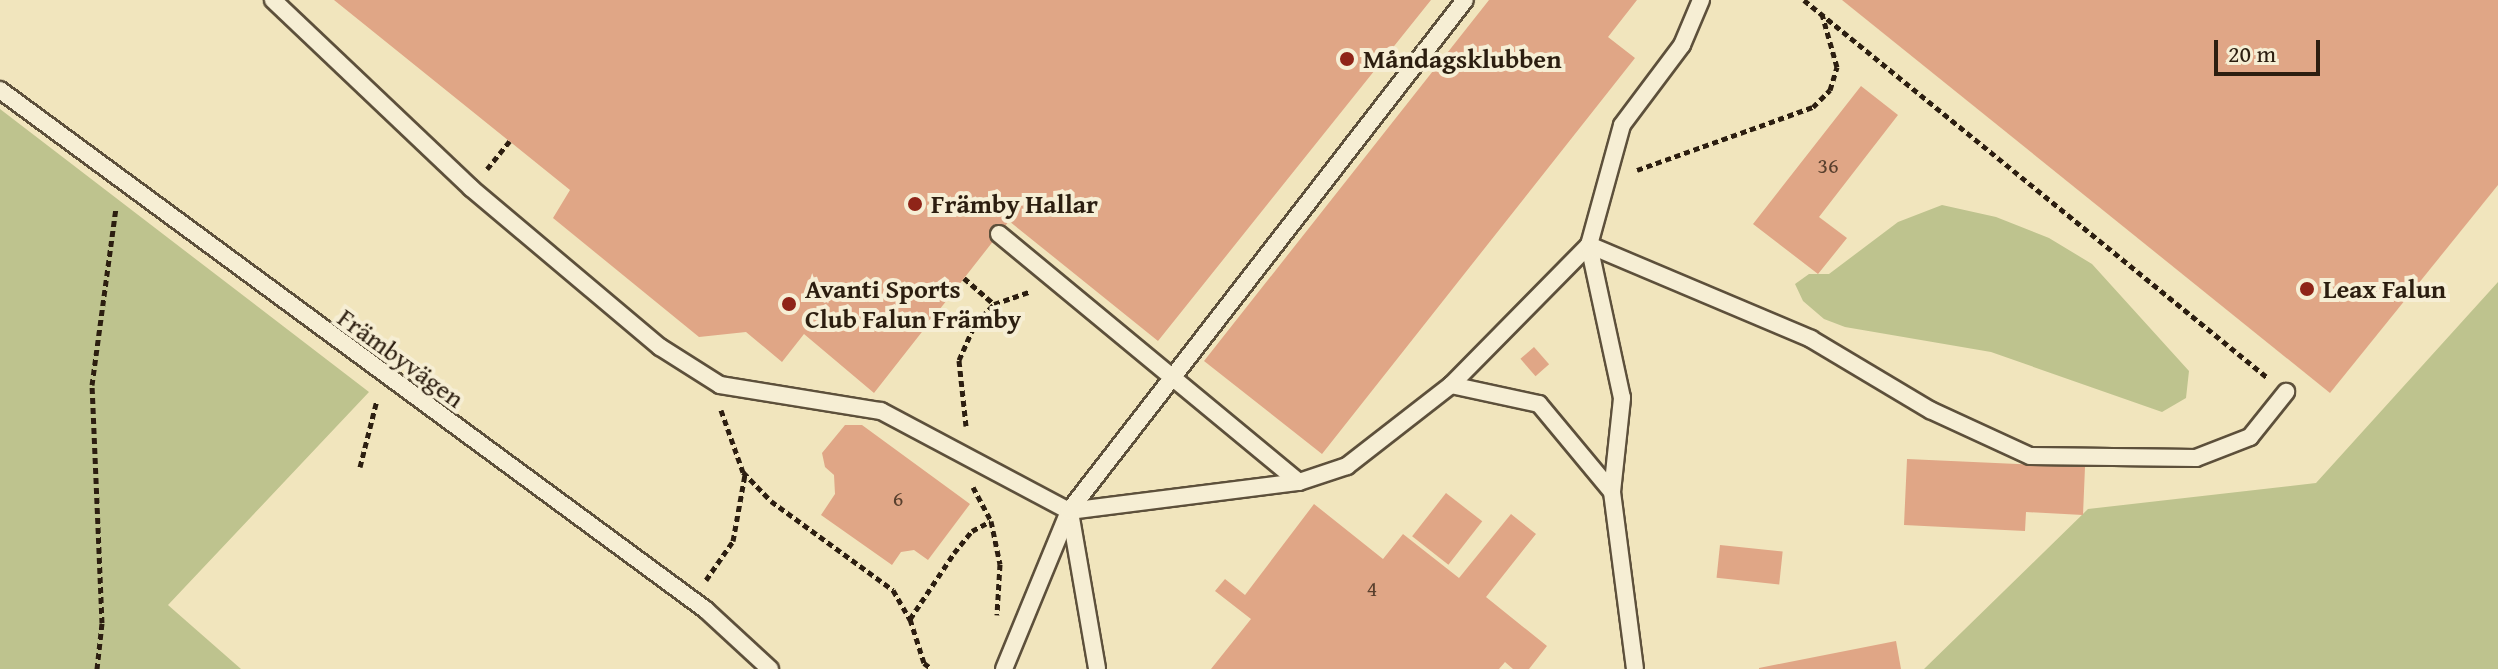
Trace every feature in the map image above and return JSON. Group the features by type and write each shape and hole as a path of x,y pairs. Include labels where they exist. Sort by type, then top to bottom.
{"lane":[{"path":"273,0 471,188 660,347 720,385 881,411 1069,511 1299,482 1347,466 1451,385 1589,245"},
{"path":"1004,669 1069,511 1465,0"},
{"path":"1635,669 1612,492 1622,398 1589,245 1622,125 1682,45 1701,0"},
{"name":"Främbyvägen","path":"0,90 691,600 770,669"},
{"path":"999,234 1299,482"},
{"path":"1589,245 1811,339 1930,410 2030,456 2196,458 2250,437 2286,392"},
{"path":"1451,385 1539,404 1612,492"},
{"path":"1069,511 1097,669"}],"path":[{"path":"1804,0 2286,392"},
{"path":"1603,192 1629,172 1813,107 1830,90 1837,67 1822,13"},
{"path":"471,188 510,141"},
{"path":"97,669 102,623 92,385 120,180"},
{"path":"964,278 994,304"},
{"path":"360,467 384,376"},
{"path":"720,385 719,401 731,449 745,474 771,501 893,590 910,619 924,663 932,669"},
{"path":"691,600 733,541 745,474"},
{"path":"910,619 972,531 991,521"}],"green space":[{"path":"0,109 369,392 168,605 241,669 0,669"},
{"path":"1942,205 1996,217 2049,238 2092,264 2189,371 2186,398 2162,412 1991,352 1845,327 1824,319 1803,301 1795,284 1809,274 1829,274 1898,222"},
{"path":"2498,282 2498,669 1924,669 2088,509 2316,483"}],"building":[{"name":"Främby Hallar","path":"334,0 1431,0 1158,341 1009,221 874,393 804,334 782,362 746,332 699,337 553,218 570,190"},
{"path":"1489,0 1637,0 1608,37 1635,58 1322,454 1204,361"},
{"name":"Leax Falun","path":"1842,0 2498,0 2498,185 2330,393"},
{"path":"1861,86 1898,115 1819,217 1847,238 1818,274 1753,224"},
{"path":"1534,347 1549,364 1536,376 1520,359"},
{"path":"845,425 862,425 970,504 928,560 914,550 901,552 892,565 821,515 835,494 834,475 825,467 822,453"},
{"path":"1907,459 2085,467 2083,515 2026,512 2025,531 1904,525"},
{"path":"1446,493 1482,521 1448,565 1412,536"},
{"path":"1314,504 1383,559 1403,534 1459,578 1511,514 1536,534 1486,597 1547,646 1529,669 1513,669 1505,662 1499,669 1211,669 1251,619 1215,591 1225,579 1245,595"},
{"path":"1720,545 1783,552 1779,584 1717,578"},
{"path":"1896,641 1901,669 1759,669 1759,668"}],"place":[{"name":"Måndagsklubben","path":"1347,59"},
{"name":"Främby Hallar","path":"915,204"},
{"name":"Leax Falun","path":"2307,289"},
{"name":"Avanti Sports Club Falun Främby","path":"789,304"}]}
